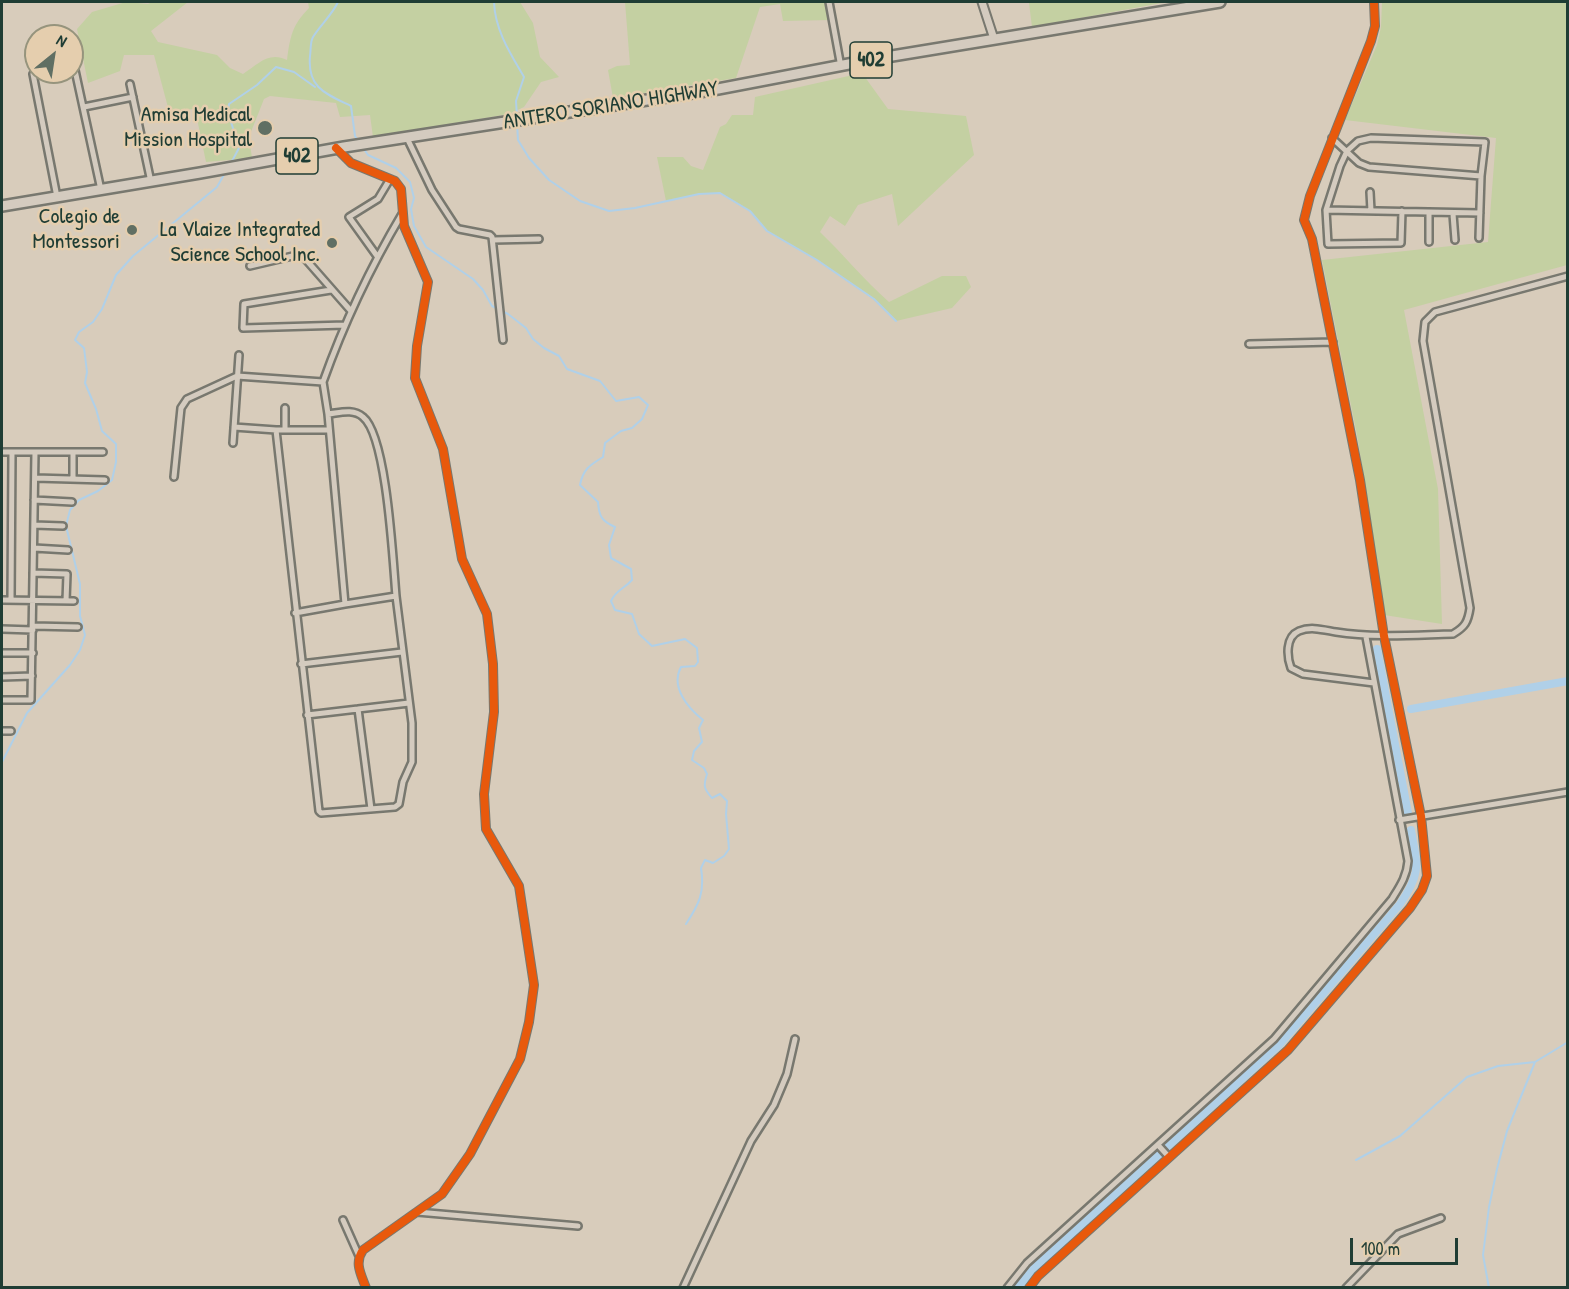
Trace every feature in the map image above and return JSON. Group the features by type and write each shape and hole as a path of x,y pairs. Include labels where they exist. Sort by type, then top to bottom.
{"main road":[{"name":"ANTERO SORIANO HIGHWAY","path":"2,206 151,182 336,148 718,90 994,39 1220,2"}],"street":[{"path":"829,2 840,67"},
{"path":"982,2 994,39"},
{"path":"1029,1287 1038,1276 1288,1050 1410,908 1422,890 1427,876 1421,816 1384,636 1360,480 1312,239 1304,220 1310,196 1371,41 1375,26 1374,2"},
{"path":"35,84 57,197"},
{"path":"79,84 101,190"},
{"path":"130,84 151,182"},
{"path":"84,106 133,97"},
{"path":"407,138 432,190 456,227 490,235 493,240 503,340"},
{"path":"1332,138 1359,163 1369,167 1481,176"},
{"path":"1402,211 1401,243 1328,244 1326,210 1340,166 1347,151 1358,141 1371,138 1485,142 1481,176 1479,238"},
{"path":"336,148 351,163 390,178 401,189 404,226 428,282 417,346 415,378 443,449 462,559 487,614 493,664 494,712 484,794 486,829 519,886 534,985 529,1022 520,1059 470,1154 442,1194 363,1250 359,1256 358,1265 366,1287"},
{"path":"377,256 349,217 378,199 390,178"},
{"path":"1370,192 1371,211"},
{"path":"1326,210 1480,213"},
{"path":"345,604 328,414 323,382 345,324 377,256 403,213"},
{"path":"1429,213 1429,242"},
{"path":"1453,214 1455,240"},
{"path":"493,240 539,239"},
{"path":"250,266 301,254 351,311"},
{"path":"1374,683 1303,674 1291,668 1287,656 1291,640 1297,632 1309,629 1366,637 1453,633 1461,629 1468,621 1470,608 1423,340 1425,322 1436,312 1568,276"},
{"path":"331,290 244,303 243,328 345,324"},
{"path":"1249,344 1333,342"},
{"path":"233,443 239,355"},
{"path":"174,477 183,402 237,376 323,382"},
{"path":"285,408 285,430"},
{"path":"276,430 319,810 321,813 395,807 399,804 403,782 412,762 412,723 402,652 385,480 372,428 365,418 351,411 328,414"},
{"path":"234,427 328,430"},
{"path":"2,452 103,452"},
{"path":"11,600 12,452"},
{"path":"2,700 32,700 35,452"},
{"path":"73,452 73,478"},
{"path":"35,478 105,480"},
{"path":"34,500 72,502"},
{"path":"34,525 63,526"},
{"path":"34,548 68,550"},
{"path":"33,573 67,574 66,601"},
{"path":"295,613 396,597"},
{"path":"2,600 74,601"},
{"path":"2,630 78,627"},
{"path":"1007,1287 1027,1263 1274,1039 1392,899 1407,873 1407,861 1366,637"},
{"path":"2,653 33,652"},
{"path":"301,664 402,652"},
{"path":"2,676 32,676"},
{"path":"307,715 410,703"},
{"path":"358,709 371,809"},
{"path":"2,731 11,731"},
{"path":"1399,820 1568,792"},
{"path":"683,1287 750,1141 774,1105 788,1074 795,1039"},
{"path":"1158,1145 1169,1157"},
{"path":"417,1212 578,1226"},
{"path":"1346,1287 1398,1234 1441,1218"},
{"path":"344,1220 359,1256"}],"green space":[{"path":"126,2 148,4 188,2 151,31 158,42 217,55 230,68 243,74 269,58 287,60 293,32 309,8 308,2 520,2 533,23 540,57 559,77 541,82 524,107 509,114 373,137 370,115 340,117 336,103 270,96 264,99 249,137 252,158 206,162 195,109 169,111 154,55 124,55 120,71 88,83 84,63 84,24 81,24 92,12"},
{"path":"625,2 829,2 832,20 783,21 780,4 760,7 736,78 613,98 608,70 617,66 630,65"},
{"path":"1030,2 1167,2 1032,27"},
{"path":"1382,2 1567,2 1567,265 1404,310 1438,489 1442,624 1384,615 1358,440 1322,260 1488,242 1496,138 1345,120 1377,45 1381,27"},
{"path":"862,73 888,109 966,116 974,155 898,226 892,194 858,205 845,226 830,216 820,232 889,302 942,276 966,276 971,287 952,308 896,321 873,299 817,260 767,231 750,211 720,193 699,194 666,201 657,157 683,157 691,166 703,170 720,127 726,124 732,115 753,115 755,97"}],"waterway":[{"path":"338,2 312,39 310,67 315,83 320,89 351,106 355,136 359,142"},
{"path":"494,2 500,32 524,77 516,101 517,117"},
{"path":"231,163 239,148 228,112 229,104 257,85 276,67 294,72 315,87"},
{"path":"517,123 518,140 529,158 549,180 580,201 609,211 635,208 699,194 720,193 750,211 767,231 817,260 874,299 896,321"},
{"path":"362,146 368,155 396,168 410,182 414,198 411,209 414,226 426,247 473,279 483,290 492,306 508,314 526,328 533,339 559,356 567,369 600,381 616,401 639,397 648,405 642,419 632,428 621,431 605,443 603,457 588,468 580,485 598,502 602,518 615,527 609,545 611,558 631,569 632,580 615,594 611,601 615,610 632,614 639,634 652,646 685,639 697,648 698,662 695,666 681,667 678,675 679,689 687,703 703,720 699,728 702,742 694,751 692,760 704,768 707,774 705,787 709,795 712,798 720,794 727,801 729,849 724,856 713,863 705,860 701,868 700,898 686,924"},
{"path":"2,762 27,713 70,665 80,650 85,635 80,616 80,584 66,526 70,510 79,500 98,491 112,480 116,462 116,444 102,431 85,383 87,372 84,348 75,340 79,332 93,322 102,309 116,275 133,256 217,187 226,171"},
{"path":"1377,649 1408,813"},
{"path":"1411,709 1568,681"},
{"path":"1017,1288 1033,1269 1280,1044 1407,893 1416,868 1411,830"},
{"path":"1356,1160 1400,1136 1467,1077 1498,1066 1535,1062 1568,1042"},
{"path":"1489,1288 1483,1255 1489,1207 1507,1131 1535,1062"}],"cycle path":[{"path":"1029,1288 1038,1276 1288,1050 1410,908 1422,890 1427,876 1421,816 1384,636 1360,480 1312,239 1304,220 1310,196 1371,41 1375,26 1374,2"},
{"path":"336,148 351,163 395,181 401,189 404,226 428,282 417,346 415,378 443,449 462,559 487,614 493,664 494,712 484,794 486,829 519,886 534,985 529,1022 520,1059 470,1154 442,1194 363,1250 359,1264 366,1288"}],"place":[{"name":"Amisa Medical Mission Hospital","path":"265,128"},
{"name":"Colegio de Montessori","path":"132,230"},
{"name":"La Vlaize Integrated Science School Inc.","path":"332,243"}]}
